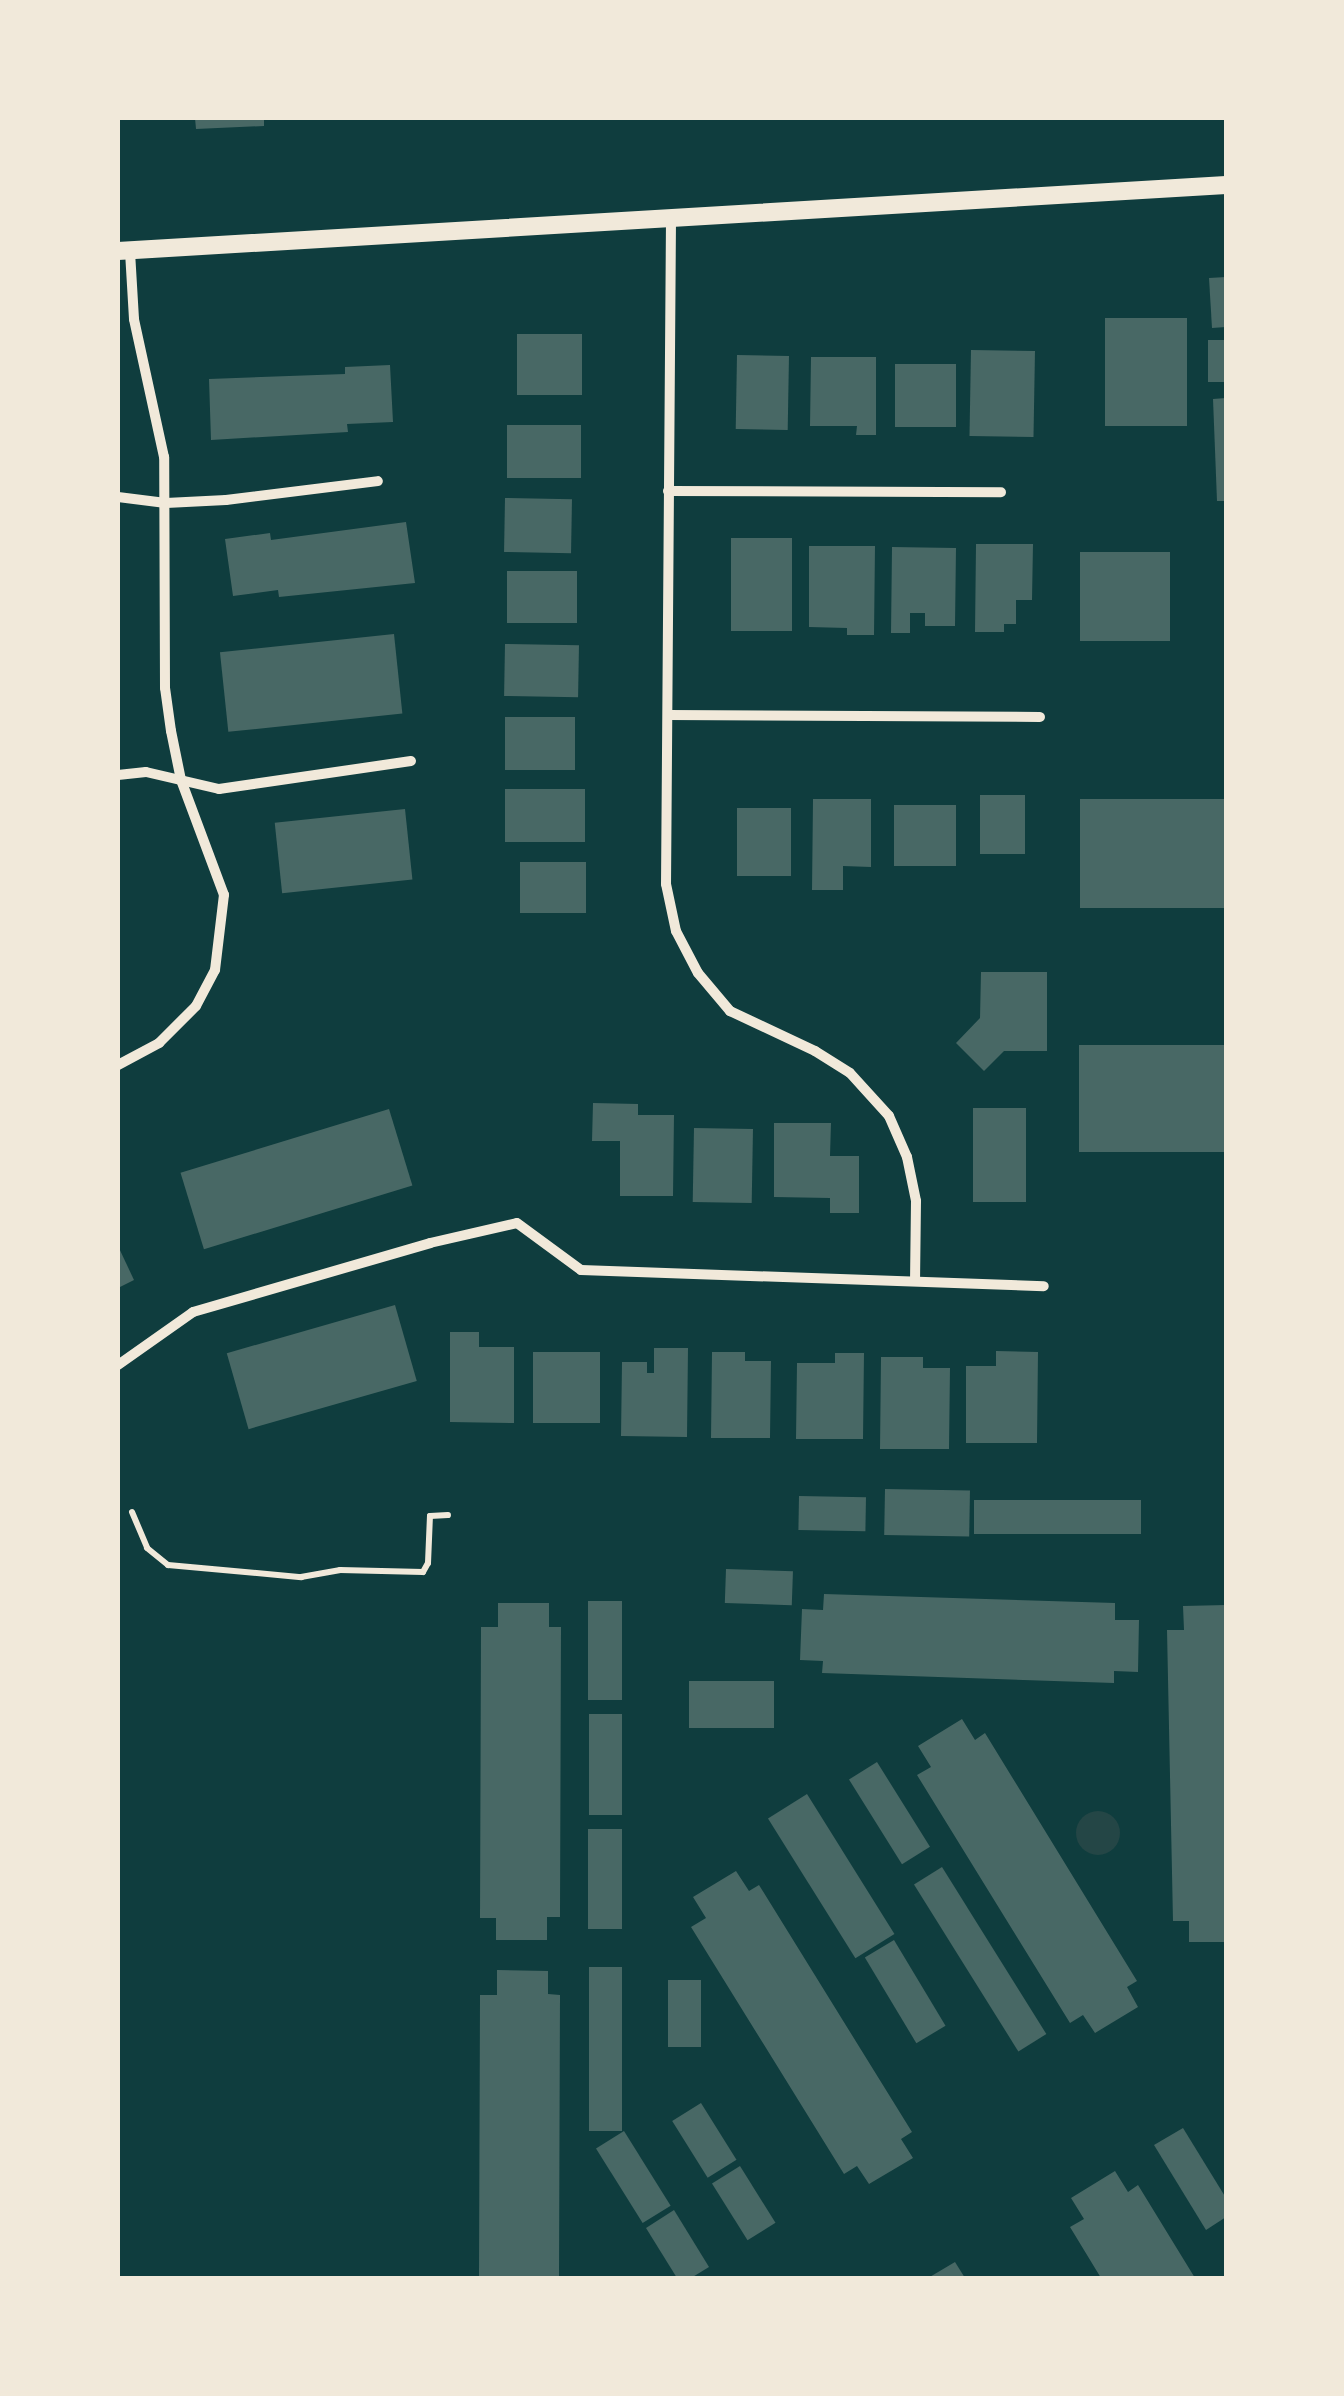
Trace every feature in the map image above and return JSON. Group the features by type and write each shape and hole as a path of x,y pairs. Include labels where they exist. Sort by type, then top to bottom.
{"street":[{"path":"118,1065 160,1042 196,1006 215,970 224,895 181,780 165,688 164,457 134,319 124,251 1226,185"},
{"path":"671,220 666,884 676,931 698,973 730,1011 815,1050 850,1073 889,1116 907,1157 916,1201 915,1281"},
{"path":"118,497 166,502 226,500 378,481"},
{"path":"668,490 1001,492"},
{"path":"668,714 1040,717"},
{"path":"118,774 146,772 219,789 411,761"},
{"path":"118,1365 194,1312 430,1243 517,1223 581,1270 1044,1286"}],"path":[{"path":"132,1512 147,1548 168,1566 301,1577 340,1570 423,1572 428,1564 430,1516 448,1515"}],"shaded area":[{"path":"1098,1811 1114,1817 1120,1833 1114,1849 1098,1855 1082,1849 1076,1833 1082,1817"}],"building":[{"path":"195,118 264,118 264,126 196,129"},
{"path":"1226,277 1226,327 1212,328 1209,278"},
{"path":"1105,318 1187,318 1187,426 1105,426"},
{"path":"517,334 582,334 582,395 517,395"},
{"path":"1208,340 1226,340 1226,382 1208,382"},
{"path":"971,350 1035,351 1033,437 969,436"},
{"path":"737,355 789,356 788,430 736,429"},
{"path":"811,357 876,357 876,435 856,435 857,426 810,426"},
{"path":"895,364 956,364 956,427 895,427"},
{"path":"390,365 393,422 347,424 348,432 211,440 209,379 345,374 345,367"},
{"path":"1226,398 1226,501 1217,501 1213,399"},
{"path":"507,425 581,425 581,478 507,478"},
{"path":"505,498 572,499 571,553 504,552"},
{"path":"406,522 415,583 279,597 278,590 233,596 225,539 270,533 271,540"},
{"path":"731,538 792,538 792,631 731,631"},
{"path":"976,544 1033,544 1032,600 1016,600 1016,624 1004,624 1004,632 975,632"},
{"path":"809,546 875,546 874,635 847,635 847,628 809,627"},
{"path":"892,547 956,548 955,626 925,626 925,613 910,613 910,633 891,633"},
{"path":"1080,552 1170,552 1170,641 1080,641"},
{"path":"507,571 577,571 577,623 507,623"},
{"path":"394,634 402,714 228,732 220,652"},
{"path":"505,644 579,645 578,697 504,696"},
{"path":"505,717 575,717 575,770 505,770"},
{"path":"505,789 585,789 585,842 505,842"},
{"path":"980,795 1025,795 1025,854 980,854"},
{"path":"813,799 871,799 871,867 843,866 843,890 812,890"},
{"path":"1080,799 1226,799 1226,908 1080,908"},
{"path":"894,805 956,805 956,866 894,866"},
{"path":"737,808 791,808 791,876 737,876"},
{"path":"405,809 412,880 282,893 275,823"},
{"path":"520,862 586,862 586,913 520,913"},
{"path":"981,972 1047,972 1047,1051 1004,1051 984,1071 956,1043 980,1018"},
{"path":"1079,1045 1226,1045 1226,1152 1079,1152"},
{"path":"593,1103 638,1104 638,1115 674,1115 673,1196 620,1196 620,1141 592,1141"},
{"path":"973,1108 1026,1108 1026,1202 973,1202"},
{"path":"389,1109 412,1186 204,1249 181,1173"},
{"path":"774,1123 831,1123 830,1156 859,1156 859,1213 830,1213 830,1198 774,1197"},
{"path":"694,1128 753,1129 752,1203 693,1202"},
{"path":"118,1246 134,1280 118,1288"},
{"path":"395,1305 417,1381 249,1429 227,1353"},
{"path":"450,1332 479,1332 479,1347 514,1347 514,1423 450,1422"},
{"path":"654,1348 688,1348 687,1437 621,1436 622,1362 647,1362 647,1373 654,1373"},
{"path":"996,1351 1038,1352 1037,1443 966,1443 966,1366 996,1366"},
{"path":"533,1352 600,1352 600,1423 533,1423"},
{"path":"712,1352 745,1352 745,1361 771,1361 770,1438 711,1438"},
{"path":"835,1353 864,1353 863,1439 796,1439 797,1363 835,1363"},
{"path":"881,1357 923,1357 923,1368 950,1368 949,1449 880,1449"},
{"path":"885,1489 970,1490 969,1536 884,1535"},
{"path":"799,1496 866,1497 865,1531 798,1530"},
{"path":"974,1500 1141,1500 1141,1534 974,1534"},
{"path":"726,1569 793,1571 792,1605 725,1603"},
{"path":"824,1594 1115,1603 1115,1620 1139,1620 1138,1672 1114,1671 1114,1683 822,1673 823,1661 800,1660 802,1609 823,1610"},
{"path":"588,1601 622,1601 622,1700 588,1700"},
{"path":"498,1603 549,1603 549,1627 561,1627 560,1917 547,1917 547,1940 496,1940 496,1918 480,1918 481,1627 498,1627"},
{"path":"1226,1605 1226,1942 1189,1942 1189,1921 1173,1921 1167,1630 1184,1630 1183,1606"},
{"path":"689,1681 774,1681 774,1728 689,1728"},
{"path":"589,1714 622,1714 622,1815 589,1815"},
{"path":"962,1719 975,1740 985,1733 1137,1981 1127,1987 1138,2007 1095,2033 1083,2015 1070,2023 917,1775 931,1767 918,1746"},
{"path":"877,1762 930,1847 902,1864 849,1779"},
{"path":"807,1794 894,1934 855,1958 768,1818"},
{"path":"588,1829 622,1829 622,1929 588,1929"},
{"path":"942,1867 1046,2034 1018,2052 914,1884"},
{"path":"736,1871 749,1891 759,1885 912,2132 901,2139 913,2158 869,2184 857,2166 844,2174 691,1927 706,1918 693,1897"},
{"path":"894,1940 946,2026 916,2043 865,1958"},
{"path":"589,1967 622,1967 622,2131 589,2131"},
{"path":"497,1970 548,1971 548,1994 560,1995 559,2278 479,2278 480,1995 497,1995"},
{"path":"668,1980 701,1980 701,2047 668,2047"},
{"path":"701,2103 737,2160 708,2178 672,2121"},
{"path":"1183,2128 1226,2198 1226,2217 1206,2230 1154,2145"},
{"path":"624,2131 671,2206 643,2223 596,2148"},
{"path":"740,2166 776,2223 748,2240 712,2183"},
{"path":"1115,2171 1128,2192 1138,2185 1195,2278 1101,2278 1070,2227 1084,2219 1071,2198"},
{"path":"674,2210 709,2267 691,2278 677,2278 646,2228"},
{"path":"955,2262 965,2278 928,2278"}]}
